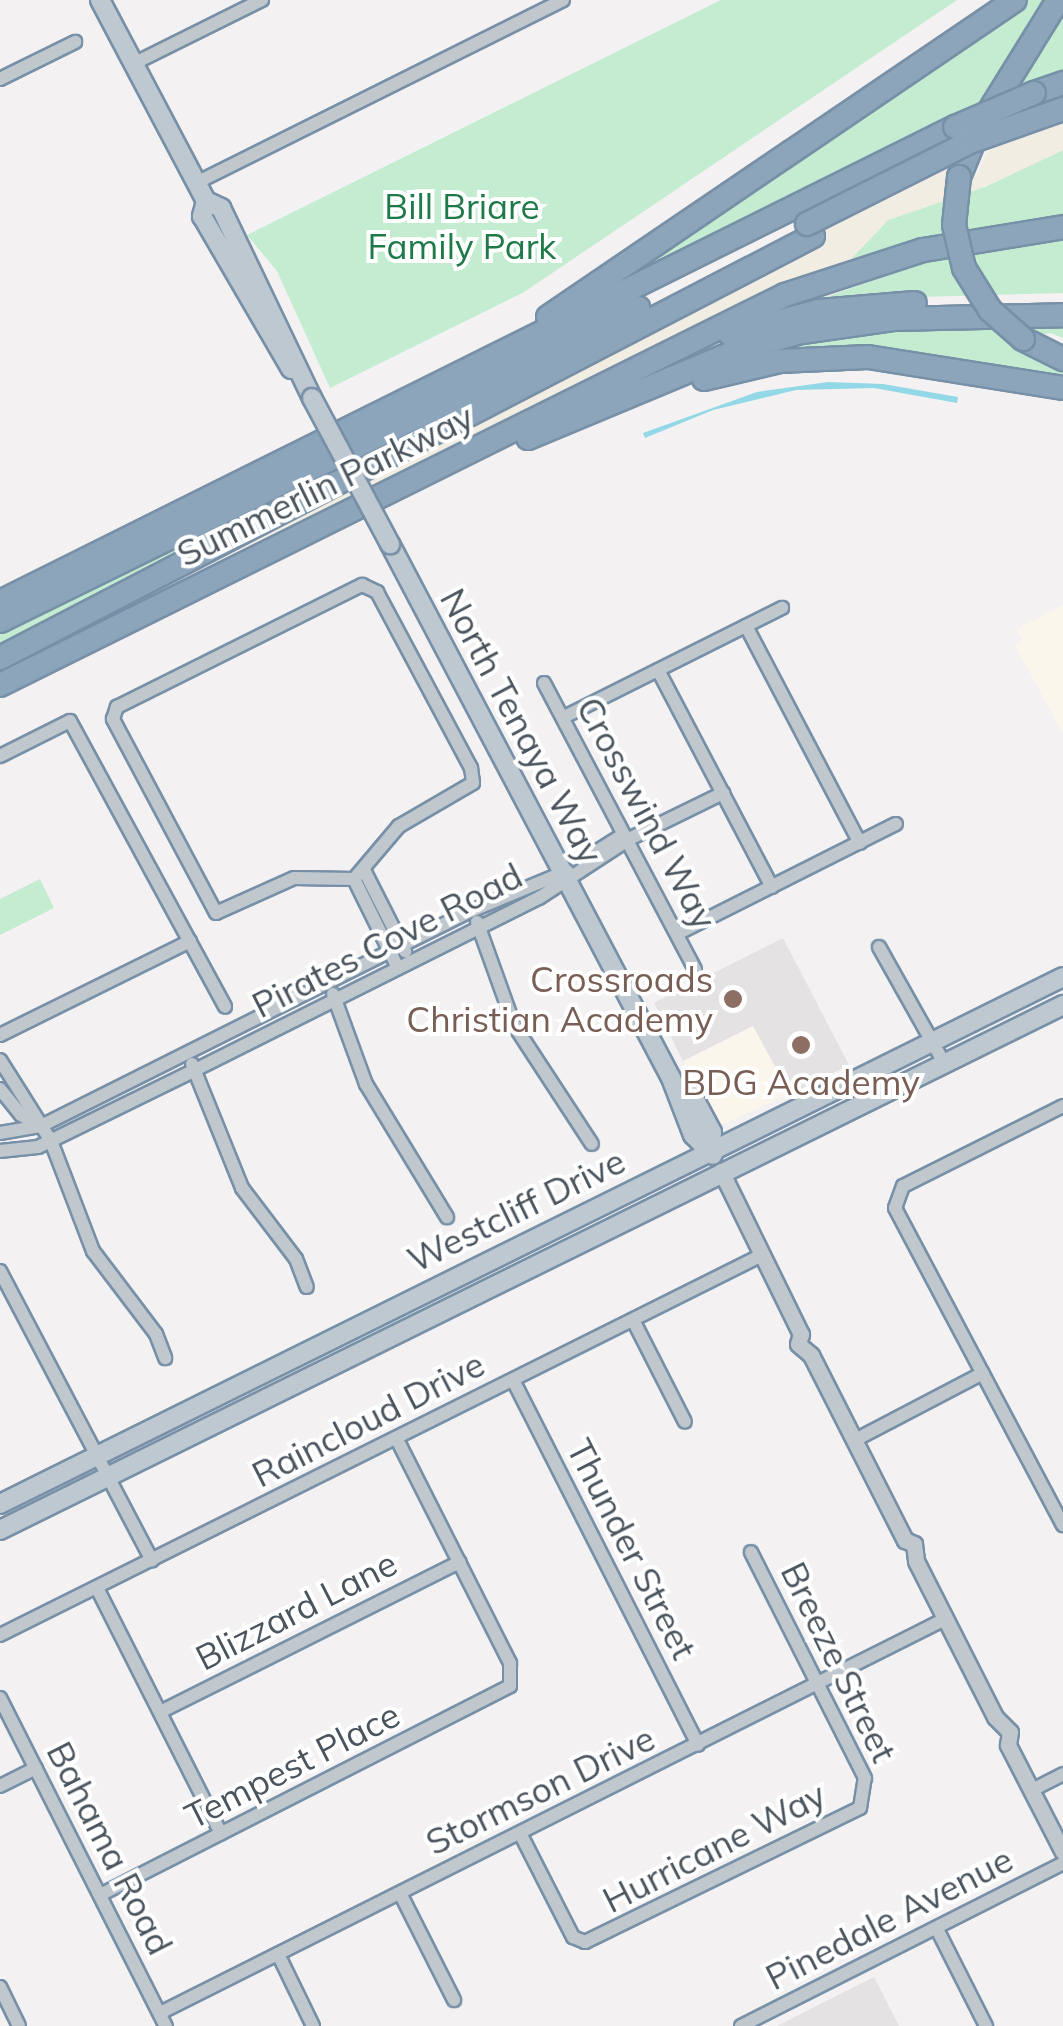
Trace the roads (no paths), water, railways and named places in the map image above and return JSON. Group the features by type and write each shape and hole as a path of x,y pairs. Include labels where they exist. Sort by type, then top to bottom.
{"highway":[{"path":"493,357 1015,0"},
{"path":"1058,0 980,126 959,176 954,225 964,268 990,310 1023,339 1063,359"},
{"path":"493,357 954,127 1063,82"},
{"path":"0,658 970,142 1063,109"},
{"path":"0,621 810,230 984,152 1063,125"},
{"path":"682,347 785,295 864,267 964,241 1063,227"},
{"path":"682,347 850,307 1063,300"},
{"path":"401,486 638,396 748,347 824,328 1063,315"},
{"path":"1023,339 1063,346"},
{"name":"Summerlin Parkway","path":"0,686 682,347"},
{"name":"Summerlin Parkway","path":"0,602 493,357"},
{"path":"638,396 753,366 844,357 930,362 1063,388"}],"main road":[{"name":"North Tenaya Way","path":"100,0 196,183 232,272 312,398 674,1086 673,1096 696,1141 715,1160"},
{"name":"North Tenaya Way","path":"204,208 240,260 250,261 285,335 291,360"},
{"path":"232,272 245,275 285,335"},
{"name":"Westcliff Drive","path":"0,1504 105,1464 715,1160 931,1039 1063,977"},
{"name":"Westcliff Drive","path":"715,1160 1063,1005"},
{"name":"Westcliff Drive","path":"0,1530 105,1464"}],"street":[{"path":"134,64 262,0"},
{"path":"196,183 564,0"},
{"path":"0,78 75,42"},
{"path":"370,586 471,768 473,783 399,826 360,876 294,878 216,913 113,720 116,708 370,586"},
{"path":"564,717 782,608"},
{"path":"746,626 860,843"},
{"path":"658,670 772,887"},
{"name":"Crosswind Way","path":"544,683 696,970"},
{"path":"0,756 70,722 226,1007"},
{"name":"Pirates Cove Road","path":"0,1151 51,1141 480,928 629,839 723,793"},
{"path":"677,934 896,824"},
{"path":"360,876 404,965"},
{"name":"Pirates Cove Road","path":"0,1134 40,1126 471,911 564,877"},
{"path":"471,911 514,1024 592,1144"},
{"path":"0,1035 190,941"},
{"path":"879,947 943,1061"},
{"path":"328,983 366,1084 447,1217"},
{"path":"188,1052 242,1188 296,1259 307,1286"},
{"path":"0,1060 51,1141 93,1251 156,1334 165,1358"},
{"path":"0,1088 21,1115 40,1126"},
{"path":"1063,1106 896,1194 896,1208 1063,1525"},
{"path":"715,1160 800,1334 798,1344 811,1354 905,1540 902,1550 916,1561 995,1717 992,1728 1008,1744 1063,1852"},
{"name":"Raincloud Drive","path":"0,1635 762,1255"},
{"path":"0,1271 105,1464 152,1560"},
{"path":"632,1320 685,1422"},
{"path":"854,1440 983,1373"},
{"name":"Thunder Street","path":"514,1380 698,1745"},
{"path":"397,1439 459,1562"},
{"name":"Breeze Street","path":"751,1552 865,1778 866,1799"},
{"name":"Tempest Place","path":"100,1894 510,1686 510,1663 459,1562"},
{"name":"Blizzard Lane","path":"160,1712 459,1562"},
{"path":"98,1588 221,1834"},
{"name":"Stormson Drive","path":"163,2020 278,1954 945,1619"},
{"name":"Bahama Road","path":"0,1698 163,2020"},
{"path":"0,1786 36,1768"},
{"path":"1032,1790 1063,1774"},
{"name":"Hurricane Way","path":"520,1833 573,1937 585,1942 860,1808 866,1799"},
{"name":"Pinedale Avenue","path":"742,2026 1063,1864"},
{"path":"400,1893 454,2000"},
{"path":"937,1929 986,2026"},
{"path":"278,1954 313,2026"},
{"path":"0,1987 19,2026"}],"water":[{"path":"828,382 883,384 958,397 957,403 874,388 796,390 713,410 645,438 643,433 757,392"}],"place":[{"name":"Crossroads Christian Academy","path":"733,999"},
{"name":"BDG Academy","path":"801,1045"}],"park label":[{"name":"Bill Briare Family Park","path":"462,226"}]}
